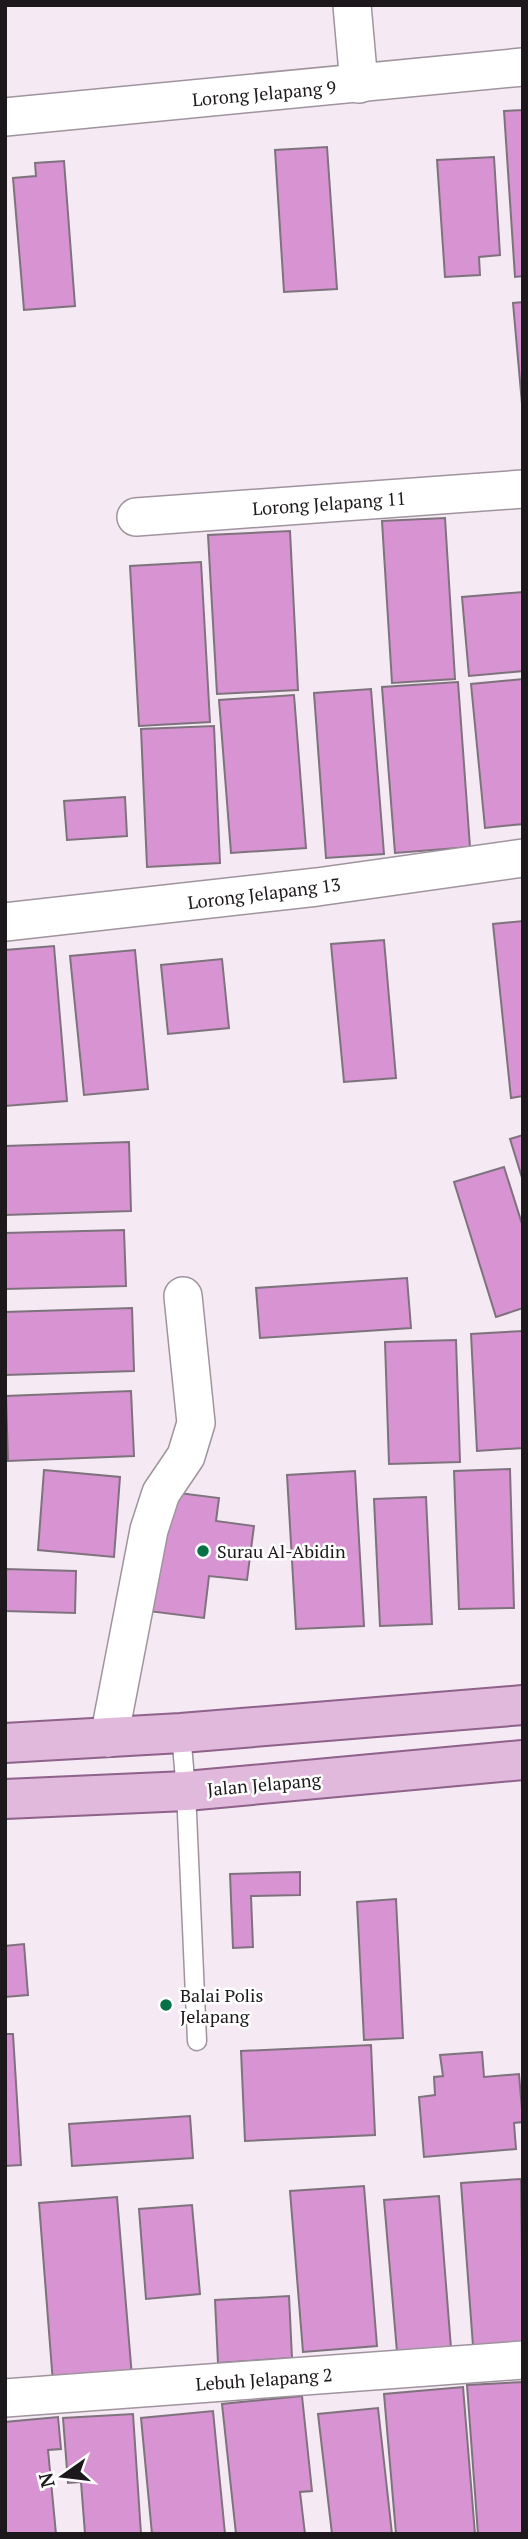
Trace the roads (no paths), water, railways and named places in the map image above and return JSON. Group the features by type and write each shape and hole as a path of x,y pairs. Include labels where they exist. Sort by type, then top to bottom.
{"main road":[{"path":"5,1743 181,1734 523,1705"},
{"name":"Jalan Jelapang","path":"5,1799 186,1791 523,1760"}],"street":[{"path":"352,5 359,84"},
{"name":"Lorong Jelapang 9","path":"5,117 523,67"},
{"name":"Lorong Jelapang 11","path":"136,517 523,489"},
{"name":"Lorong Jelapang 13","path":"5,922 317,887 523,858"},
{"path":"109,1738 149,1530 161,1493 186,1456 196,1423 183,1296"},
{"name":"Lebuh Jelapang 2","path":"5,2399 523,2360"}],"lane":[{"path":"181,1734 197,2041"}],"place":[{"name":"Surau Al-Abidin","path":"203,1551"},
{"name":"Balai Polis Jelapang","path":"166,2005"}]}
